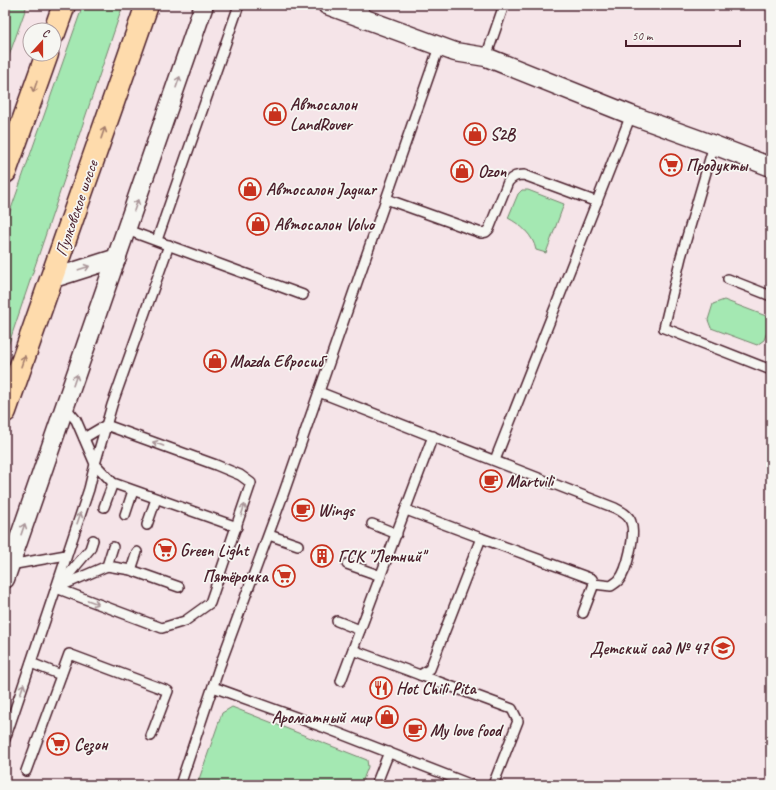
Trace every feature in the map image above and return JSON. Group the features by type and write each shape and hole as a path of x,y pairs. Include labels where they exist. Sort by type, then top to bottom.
{"main road":[{"path":"58,22 64,5"},
{"name":"Пулковское шоссе","path":"5,411 147,5"},
{"path":"5,172 43,62"}],"street":[{"path":"8,572 204,5"},
{"path":"327,5 362,11 439,47 455,52 486,56 631,115 714,144 771,167"},
{"path":"51,279 117,258"}],"lane":[{"path":"157,240 239,5"},
{"path":"486,56 504,5"},
{"path":"180,785 214,687 219,668 269,534 439,47"},
{"path":"495,460 631,115"},
{"path":"714,144 681,257 664,328 771,370"},
{"path":"386,199 481,233 486,232 489,229 508,182 512,177 517,175 524,175 597,202"},
{"path":"127,230 303,295"},
{"path":"5,740 89,489 106,425 169,245"},
{"path":"728,279 771,296"},
{"path":"319,392 495,460 623,512 631,522 632,537 628,560 619,580 611,586 594,584"},
{"path":"65,407 76,420 95,464 113,483 237,527"},
{"path":"84,438 106,425"},
{"path":"56,588 162,628 185,621 210,603 251,483 240,474 106,425"},
{"path":"341,681 433,436"},
{"path":"104,507 113,483"},
{"path":"124,515 133,491"},
{"path":"147,525 156,499"},
{"path":"406,510 592,579 594,584 583,613"},
{"path":"372,524 396,534"},
{"path":"269,534 298,545"},
{"path":"420,675 430,669 482,538"},
{"path":"56,588 90,549 93,540"},
{"path":"107,566 113,547"},
{"path":"131,570 137,552"},
{"path":"8,572 66,555"},
{"path":"347,564 381,576"},
{"path":"56,588 107,566 131,570 179,587"},
{"path":"337,621 360,630"},
{"path":"353,650 512,709 518,721 493,785"},
{"path":"26,771 69,654 168,691 152,736"},
{"path":"30,663 61,675"},
{"path":"214,687 389,752 472,785"},
{"path":"376,785 389,752"}],"green space":[{"path":"5,5 27,5 5,67"},
{"path":"83,5 123,5 5,355 5,226"},
{"path":"522,190 528,190 564,204 546,253 536,250 526,231 508,218 518,194"},
{"path":"724,300 766,316 770,324 764,340 757,345 711,328 708,320 713,304"},
{"path":"232,707 367,760 368,767 361,785 197,785 222,713"}],"place":[{"name":"Автосалон LandRover","path":"275,114"},
{"name":"S2B","path":"475,134"},
{"name":"Продукты","path":"671,165"},
{"name":"Ozon","path":"462,171"},
{"name":"Автосалон Jaguar","path":"250,189"},
{"name":"Автосалон Volvo","path":"258,224"},
{"name":"Mazda Евросиб","path":"215,361"},
{"name":"Martvili","path":"491,481"},
{"name":"Wings","path":"303,510"},
{"name":"Green Light","path":"165,550"},
{"name":"ГСК \"Летний\"","path":"322,556"},
{"name":"Пятёрочка","path":"284,576"},
{"name":"Детский сад № 47","path":"723,648"},
{"name":"Hot Chili Pita","path":"381,688"},
{"name":"Ароматный мир","path":"387,717"},
{"name":"My love food","path":"415,730"},
{"name":"Сезон","path":"58,744"}]}
